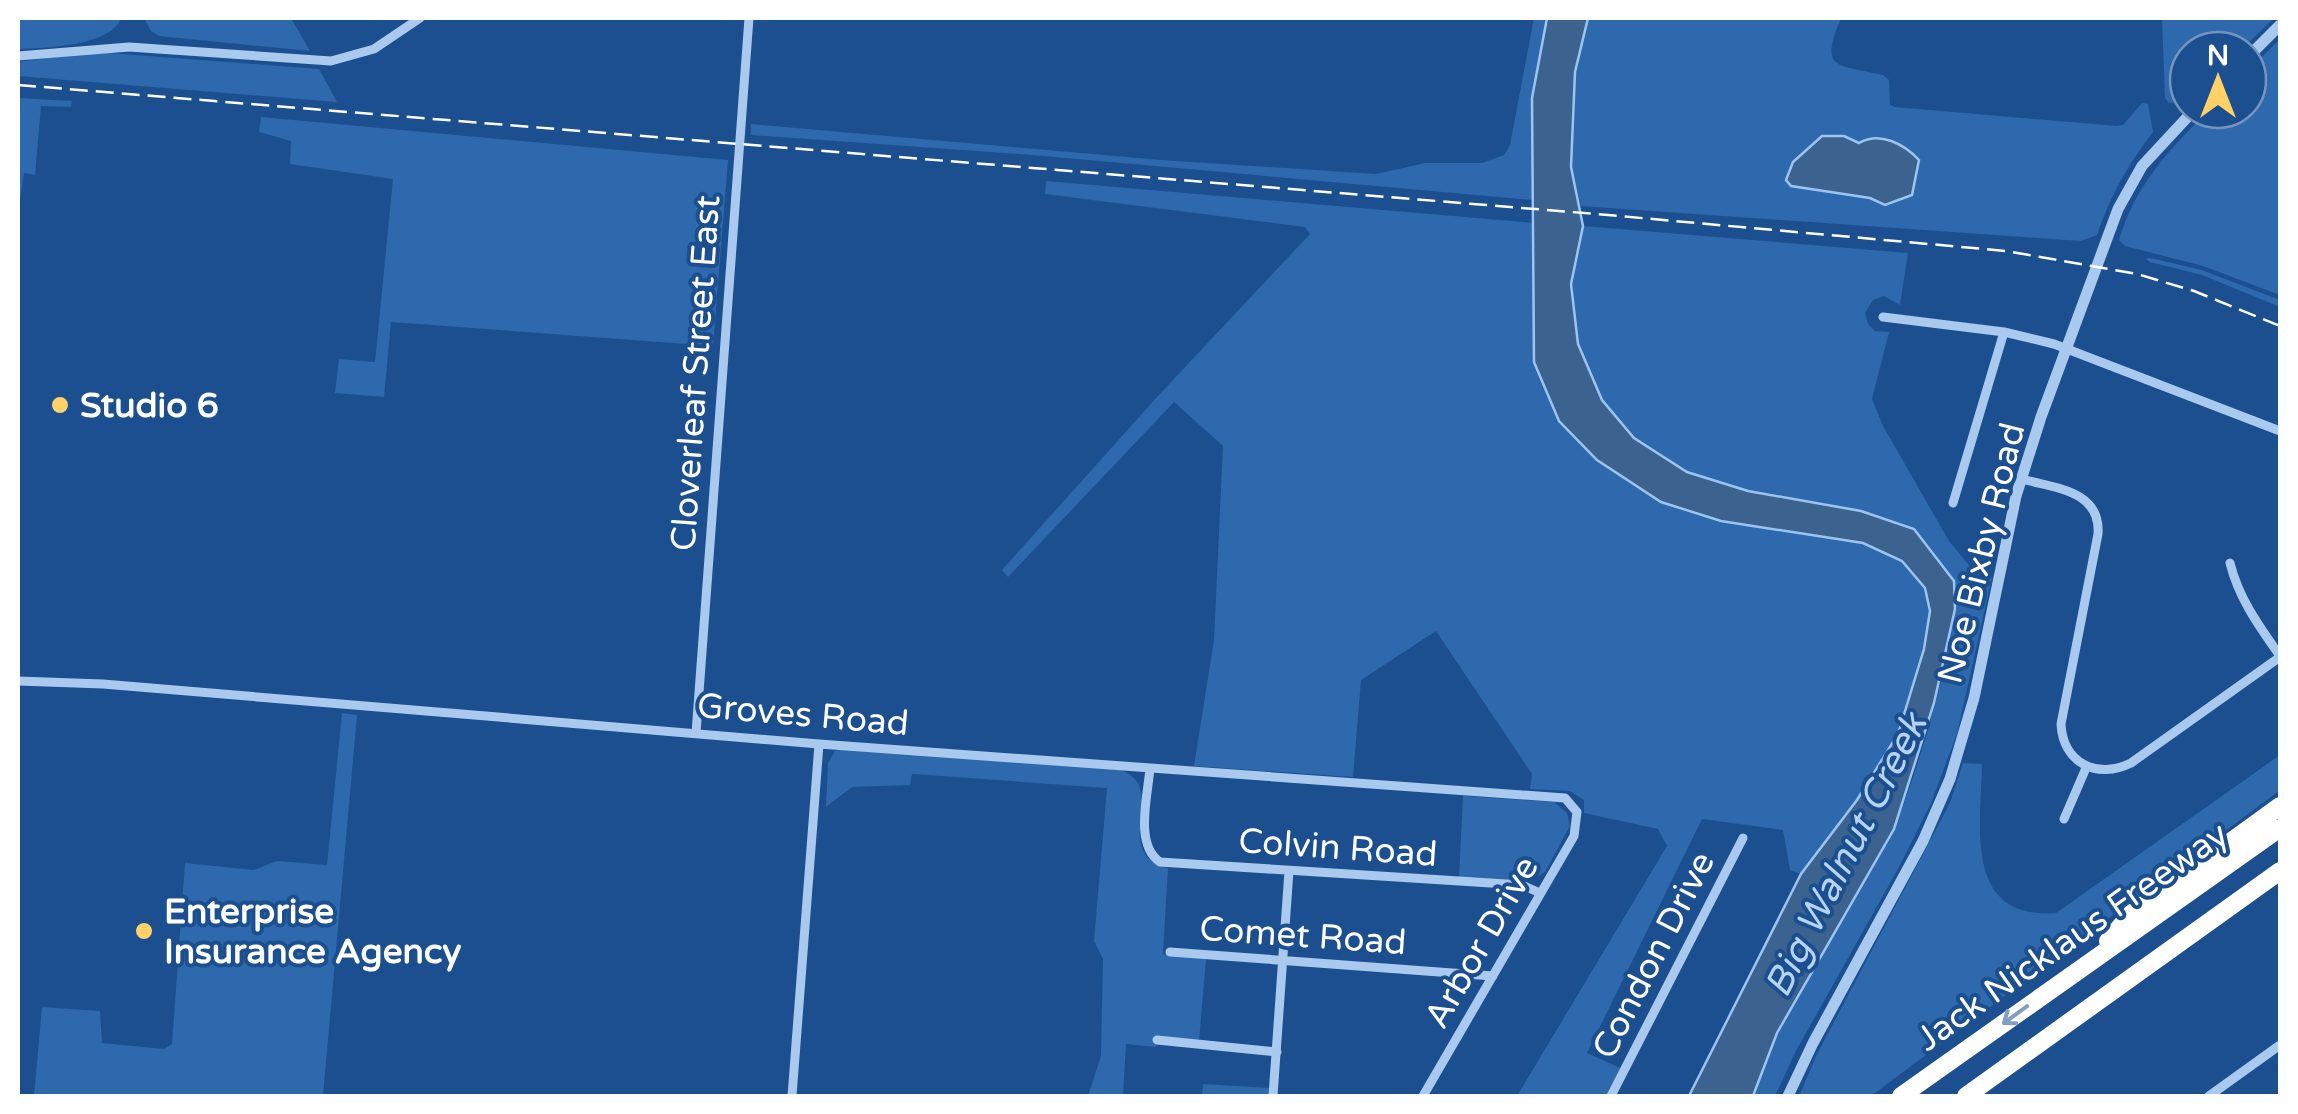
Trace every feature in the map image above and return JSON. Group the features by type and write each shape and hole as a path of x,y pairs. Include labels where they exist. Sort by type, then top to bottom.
{"highway":[{"path":"2095,958 2130,914 2280,806"},
{"name":"Jack Nicklaus Freeway","path":"1901,1096 2280,828"},
{"name":"Jack Nicklaus Freeway","path":"1966,1096 2280,871"},
{"path":"2148,968 2280,886"}],"street":[{"path":"18,56 129,47 331,62 374,49 420,18"},
{"name":"Cloverleaf Street East","path":"696,733 749,18"},
{"name":"Noe Bixby Road","path":"1788,1096 1812,1043 1923,841 1950,779 1974,698 2022,478 2066,350 2126,194 2142,166 2174,130"},
{"path":"1883,317 2004,332 2066,350 2280,431"},
{"path":"1953,503 2004,332"},
{"path":"2022,478 2083,496 2097,517 2098,534 2060,724 2064,744 2086,768 2109,771 2132,763 2280,656 2248,610 2230,563"},
{"name":"Groves Road","path":"18,680 819,744 1559,796 1571,802 1577,812"},
{"path":"792,1096 819,744"},
{"name":"Colvin Road","path":"1150,768 1145,839 1152,857 1160,862 1522,885 1540,892"},
{"path":"2064,819 2086,768"},
{"name":"Arbor Drive","path":"1424,1096 1574,836 1577,812"},
{"name":"Condon Drive","path":"1611,1096 1743,838"},
{"path":"1273,1096 1290,871"},
{"name":"Comet Road","path":"1170,952 1493,976"},
{"path":"1157,1040 1277,1052"},
{"path":"2209,1096 2280,1045"}],"shaded area":[{"path":"18,18 121,18 115,27 91,40 18,49"},
{"path":"144,18 291,18 310,51 159,36"},
{"path":"1534,18 1547,18 1532,98 1532,200 1032,155 751,135 751,124 1161,160 1376,174 1425,163 1482,163 1504,155 1510,145"},
{"path":"1588,18 1841,18 1832,56 1843,66 1883,75 1889,80 1890,105 1895,107 2117,126 2123,125 2142,103 2148,104 2153,132 2120,181 2097,235 2081,241 1581,206 1571,167 1575,72","holes":["1844,136 1859,143 1872,137 1886,138 1912,195 1885,205 1870,198"]},
{"path":"2162,18 2274,18 2262,30 2168,30 2168,102"},
{"path":"2280,39 2280,295 2203,266 2125,246 2119,240 2144,185 2190,130 2268,130 2268,51"},
{"path":"96,52 319,69 337,102 18,76 18,62"},
{"path":"18,98 72,101 71,107 41,106 35,175 24,173 18,214"},
{"path":"261,117 728,160 713,346 391,322 384,397 335,393 339,359 375,362 393,179 290,164 291,141 259,132"},
{"path":"1046,181 1534,223 1559,421 1597,460 1661,502 1721,521 1863,543 1902,561 1925,589 1930,611 1924,649 1898,734 1857,800 1801,874 1790,870 1783,830 1702,819 1587,1053 1620,1068 1607,1096 1517,1096 1667,846 1658,829 1584,813 1584,800 1570,791 1530,789 1532,774 1436,631 1361,680 1353,777 1194,766 1214,640 1223,446 1174,402 1008,577 1002,570 1310,234 1305,227 1045,194"},
{"path":"1583,226 1908,253 1900,305 1884,296 1873,300 1865,313 1875,331 1889,332 1872,399 1883,426 1949,541 1973,570 1992,577 1957,734 1931,803 1775,1096 1753,1096 1777,1033 1894,829 1914,773 1943,672 1954,581 1748,491 1687,472 1634,438 1601,400 1578,344 1571,284"},
{"path":"2146,259 2202,270 2280,300 2280,307 2202,275"},
{"path":"342,713 357,715 323,1096 34,1096 42,1007 100,1011 102,1043 164,1049 172,1044 185,863 254,870 277,861 327,865"},
{"path":"835,751 1120,770 1134,778 1141,790 1142,849 1151,860 1168,868 1163,954 1206,959 1199,1041 1156,1039 1156,1047 1126,1044 1123,1096 1088,1096 1101,1056 1103,959 1094,941 1107,788 912,774 910,785 852,787 826,807 828,763"},
{"path":"2280,755 2280,790 1871,1096 1799,1096 1817,1054 1950,803 1963,763 1982,764 1980,840 1991,885 2005,901 2026,911 2056,913"},
{"path":"1463,796 1554,802 1567,813 1570,826 1545,872 1530,881 1459,878"},
{"path":"1203,1084 1270,1088 1270,1096 1202,1096"}],"water":[{"name":"Big Walnut Creek","path":"1547,18 1588,18 1575,72 1571,167 1583,226 1571,284 1578,344 1602,400 1634,438 1687,472 1748,491 1861,511 1914,529 1954,581 1955,609 1934,703 1894,829 1777,1033 1753,1096 1689,1096 1801,874 1857,800 1898,734 1924,649 1930,611 1925,588 1902,561 1863,543 1721,521 1661,502 1597,460 1559,421 1534,362 1532,98"},
{"path":"1822,136 1844,136 1859,143 1883,139 1906,149 1919,160 1912,195 1885,205 1870,198 1791,186 1786,180 1793,162"}],"railway":[{"path":"18,85 2006,251 2137,274 2194,291 2280,326"}],"place":[{"name":"Studio 6","path":"60,405"},
{"name":"Enterprise Insurance Agency","path":"144,931"}]}
